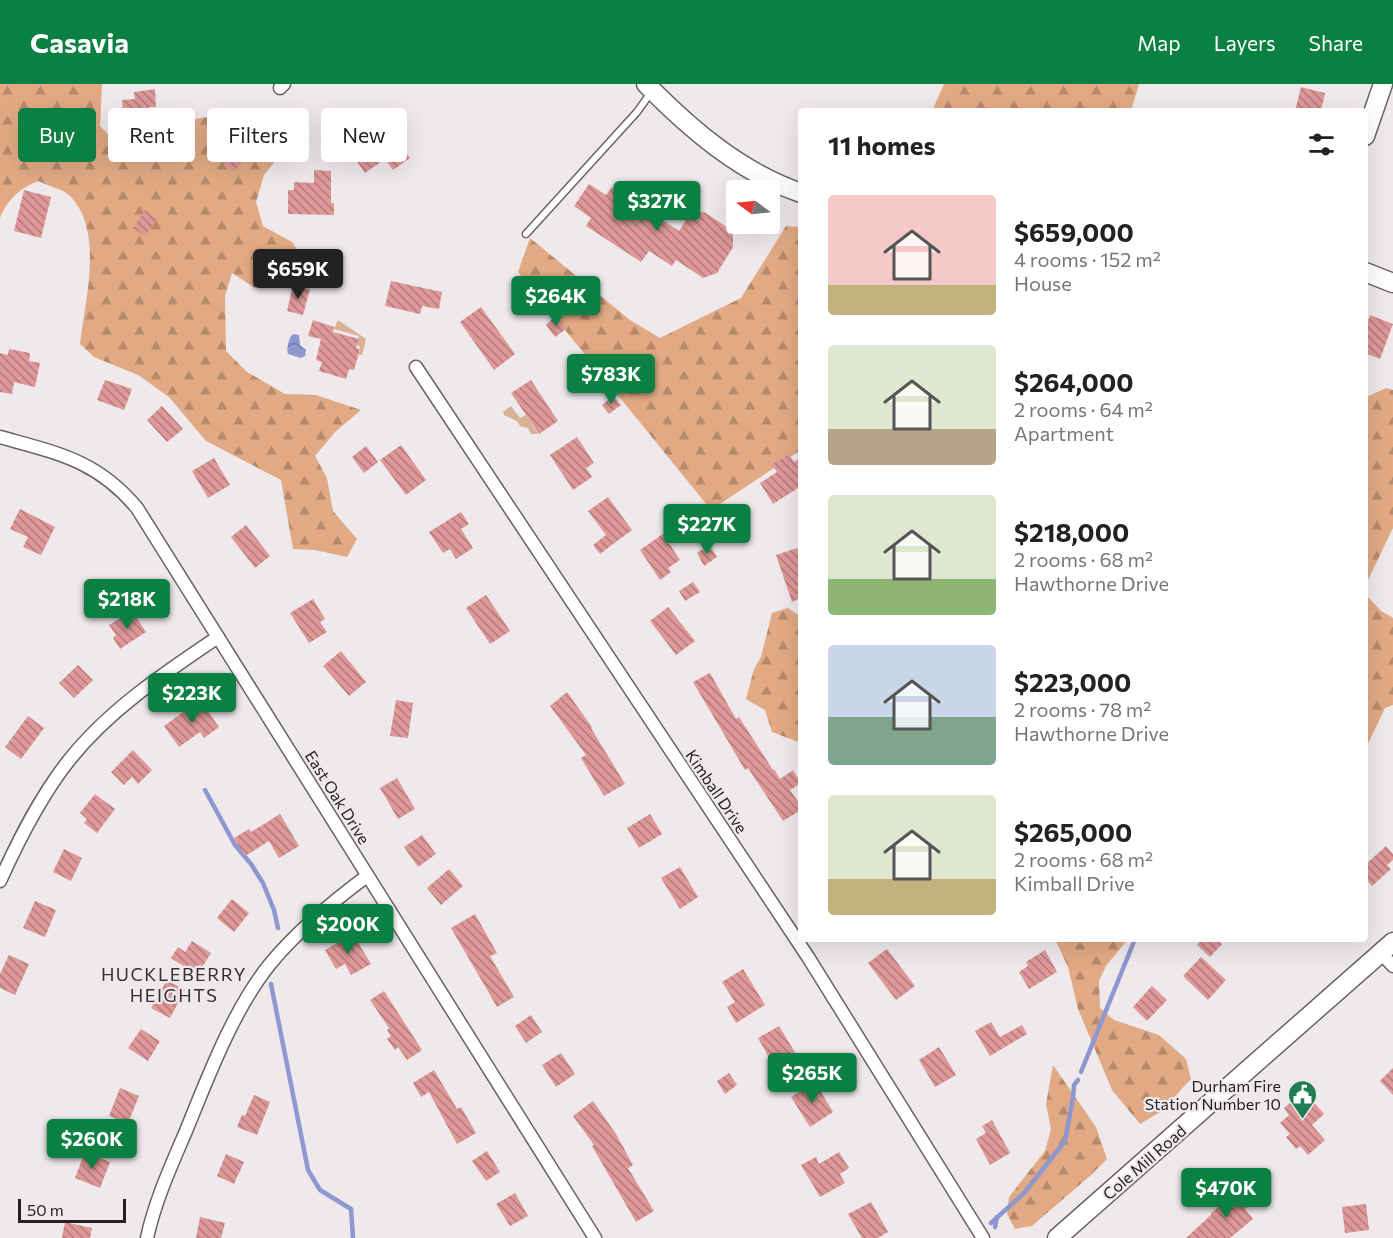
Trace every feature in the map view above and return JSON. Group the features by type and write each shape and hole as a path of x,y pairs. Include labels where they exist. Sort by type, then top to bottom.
{"street":[{"path":"1368,127 1383,84"},
{"path":"649,88 703,137 726,154 769,180 798,192"},
{"path":"1368,273 1393,283"},
{"name":"Kimball Drive","path":"416,367 798,942"},
{"name":"East Oak Drive","path":"0,437 76,460 115,484 137,508 595,1238"},
{"path":"0,881 50,788 70,759 91,736 143,691 218,637"},
{"path":"147,1238 157,1203 221,1048 252,992 268,966 304,927 367,876"},
{"name":"Kimball Drive","path":"798,942 983,1238"},
{"name":"Cole Mill Road","path":"1057,1238 1389,954"}],"lane":[{"path":"526,234 637,112 649,88"}],"green space":[{"path":"0,84 102,84 100,126 108,134 108,162 195,162 195,119 207,117 207,162 275,162 264,175 256,202 263,226 292,242 305,261 269,261 255,288 232,273 225,296 226,351 247,372 285,394 316,395 361,410 336,431 315,456 327,478 333,511 357,539 347,557 315,550 293,549 281,480 206,441 169,397 138,375 94,357 80,344 88,288 90,248 81,212 68,194 38,181 15,195 0,218"},
{"path":"944,84 1139,84 1132,108 933,108"},
{"path":"786,226 798,227 798,452 711,510 518,272 530,238 630,320 660,338 741,298"},
{"path":"338,320 366,339 362,355 359,355 360,347 357,345 359,336 334,329"},
{"path":"1386,388 1393,390 1393,528 1368,580 1368,396"},
{"path":"511,406 520,418 526,415 538,434 531,434 528,428 520,426 517,421 504,415 503,412"},
{"path":"1368,597 1381,611 1393,618 1393,705 1385,708 1368,744"},
{"path":"788,608 798,615 798,742 772,732 765,710 746,699 754,669 761,657 772,613"},
{"path":"1056,942 1126,942 1106,966 1099,981 1100,1008 1114,1020 1159,1035 1186,1059 1191,1079 1160,1112 1140,1124 1112,1090 1078,1009 1068,967"},
{"path":"1053,1065 1096,1127 1107,1159 1032,1226 1015,1229 1007,1214 1009,1197 1045,1151 1051,1129 1046,1104"}],"water":[{"path":"293,334 299,335 300,345 306,350 305,356 301,358 288,354 288,343"}],"building":[{"path":"1301,87 1325,93 1322,108 1296,108"},
{"path":"155,89 156,107 123,108 122,100 135,99 134,92"},
{"path":"222,162 241,162 235,171"},
{"path":"357,162 381,162 365,173"},
{"path":"387,162 404,162 393,170"},
{"path":"314,170 331,171 331,203 334,203 334,215 288,214 288,190 294,190 294,182 314,183"},
{"path":"589,184 606,195 612,187 679,231 689,215 704,212 726,226 726,234 733,234 733,247 717,273 703,278 676,260 672,266 649,251 641,262 586,226 591,218 574,206"},
{"path":"24,190 51,197 41,238 14,231"},
{"path":"145,210 157,219 145,236 133,228"},
{"path":"391,281 442,292 439,309 422,306 420,314 385,306"},
{"path":"293,285 310,289 303,315 287,311"},
{"path":"481,307 515,354 494,370 460,322"},
{"path":"1370,315 1393,324 1380,359 1368,354"},
{"path":"555,316 566,329 555,337 546,325"},
{"path":"313,320 334,327 333,332 359,339 356,348 360,349 354,370 349,369 346,379 319,371 322,362 316,360 321,339 308,336"},
{"path":"9,349 30,353 29,361 40,363 35,387 14,382 12,394 0,392 0,353 8,355"},
{"path":"105,380 132,389 124,410 97,400"},
{"path":"531,380 558,421 539,434 511,393"},
{"path":"613,396 621,405 609,414 602,405"},
{"path":"162,406 183,429 167,442 147,420"},
{"path":"577,437 594,463 586,468 592,477 573,490 550,455"},
{"path":"401,445 426,480 406,495 380,460"},
{"path":"366,446 378,462 364,473 352,457"},
{"path":"789,454 794,462 798,459 798,488 773,504 760,483 777,472 772,465"},
{"path":"214,458 230,485 208,498 192,471"},
{"path":"608,497 632,530 600,554 593,545 606,535 588,511"},
{"path":"20,509 55,527 41,555 23,547 28,537 10,529"},
{"path":"461,512 469,524 461,529 473,548 456,559 450,549 443,553 429,532"},
{"path":"246,525 270,556 255,568 231,537"},
{"path":"663,534 680,560 668,568 671,572 660,580 640,550"},
{"path":"709,545 717,557 704,566 697,553"},
{"path":"797,548 798,551 798,599 792,602 776,555"},
{"path":"693,582 700,592 685,601 679,591"},
{"path":"486,595 510,631 490,644 466,608"},
{"path":"313,599 325,619 320,622 327,632 309,643 290,613"},
{"path":"668,607 695,641 676,655 650,621"},
{"path":"132,611 146,632 120,649 113,638 116,635 109,625"},
{"path":"341,651 366,682 349,696 323,666"},
{"path":"78,665 93,680 74,698 59,683"},
{"path":"710,673 736,719 739,717 780,779 793,770 798,778 798,785 790,790 798,802 798,812 783,821 748,768 745,770 693,682"},
{"path":"567,692 592,727 625,784 604,796 581,758 586,755 550,706"},
{"path":"200,700 219,727 204,738 200,732 179,747 164,726"},
{"path":"396,700 413,703 408,738 390,736"},
{"path":"28,716 44,728 21,759 5,747"},
{"path":"133,750 152,770 138,784 132,777 124,785 111,772"},
{"path":"397,778 415,809 398,819 380,788"},
{"path":"95,794 115,809 97,833 84,823 87,819 80,813"},
{"path":"280,814 299,846 279,858 269,841 245,856 234,838 249,829 251,832"},
{"path":"650,814 662,834 639,848 627,828"},
{"path":"422,835 436,854 418,867 404,847"},
{"path":"1386,846 1393,854 1393,860 1387,865 1391,869 1372,886 1368,881 1368,862"},
{"path":"64,849 82,858 71,881 53,872"},
{"path":"680,867 698,897 680,909 661,878"},
{"path":"449,869 463,886 441,905 427,888"},
{"path":"232,899 249,913 234,932 217,918"},
{"path":"35,901 56,910 45,937 23,928"},
{"path":"475,914 497,953 490,956 514,997 497,1007 451,928"},
{"path":"353,934 371,964 351,975 345,964 336,969 325,950"},
{"path":"192,941 211,953 197,975 171,958 178,947 185,952"},
{"path":"1200,942 1222,944 1210,957 1197,945"},
{"path":"887,949 915,986 896,1000 868,963"},
{"path":"1045,950 1057,972 1029,989 1019,972 1028,966 1026,962"},
{"path":"9,955 29,964 15,995 0,988 0,974"},
{"path":"1201,957 1226,980 1208,1000 1183,976"},
{"path":"743,969 765,1005 736,1023 727,1007 735,1002 722,982"},
{"path":"167,980 185,990 170,1018 151,1008"},
{"path":"1152,986 1167,1000 1147,1021 1133,1007"},
{"path":"384,991 422,1050 407,1060 398,1047 395,1050 387,1039 391,1036 387,1030 389,1028 370,1000"},
{"path":"531,1015 542,1032 526,1043 515,1026"},
{"path":"991,1022 1000,1037 1022,1025 1027,1034 990,1056 975,1031"},
{"path":"779,1026 802,1064 780,1077 758,1038"},
{"path":"141,1029 160,1041 148,1061 128,1048"},
{"path":"939,1047 956,1075 935,1087 919,1060"},
{"path":"561,1053 575,1074 556,1087 542,1065"},
{"path":"1393,1068 1393,1095 1380,1081"},
{"path":"434,1070 457,1109 461,1107 476,1133 457,1144 429,1092 421,1097 413,1083"},
{"path":"729,1073 737,1085 725,1094 717,1081"},
{"path":"815,1082 833,1112 810,1127 791,1097"},
{"path":"120,1088 139,1096 128,1123 109,1116"},
{"name":"Durham Fire Station Number 10","path":"1304,1091 1324,1114 1312,1125 1325,1140 1308,1155 1300,1146 1296,1149 1286,1137 1290,1134 1280,1123 1289,1115 1284,1108"},
{"path":"254,1095 270,1102 257,1135 237,1127 242,1115 245,1116"},
{"path":"593,1101 616,1134 633,1165 628,1168 654,1211 636,1222 592,1146 594,1145 573,1116"},
{"path":"992,1120 1010,1153 990,1165 976,1139 986,1133 982,1126"},
{"path":"487,1151 500,1172 486,1181 472,1161"},
{"path":"85,1152 110,1162 100,1188 75,1178"},
{"path":"839,1152 849,1168 840,1174 845,1183 820,1197 801,1165 816,1157 819,1164"},
{"path":"226,1154 244,1162 234,1184 217,1176"},
{"path":"1242,1188 1253,1203 1245,1209 1253,1219 1230,1238 1186,1238 1211,1213"},
{"path":"515,1193 528,1216 510,1226 496,1204"},
{"path":"871,1202 888,1232 878,1238 862,1238 848,1214"},
{"path":"1366,1204 1369,1230 1345,1233 1342,1207"},
{"path":"200,1217 225,1223 221,1238 196,1238"},
{"path":"65,1222 92,1228 90,1238 62,1238"}],"waterway":[{"path":"205,790 235,845 263,883 274,910 278,928"},
{"path":"1081,1072 1134,942"},
{"path":"271,984 308,1170 320,1190 351,1209 353,1238"},
{"path":"991,1223 1024,1193 1065,1141 1074,1085 1078,1080"},
{"path":"995,1227 997,1217"}],"place":[{"name":"Durham Fire Station Number 10","path":"1302,1120"}],"district":[{"name":"HUCKLEBERRY HEIGHTS","path":"174,984"}]}
